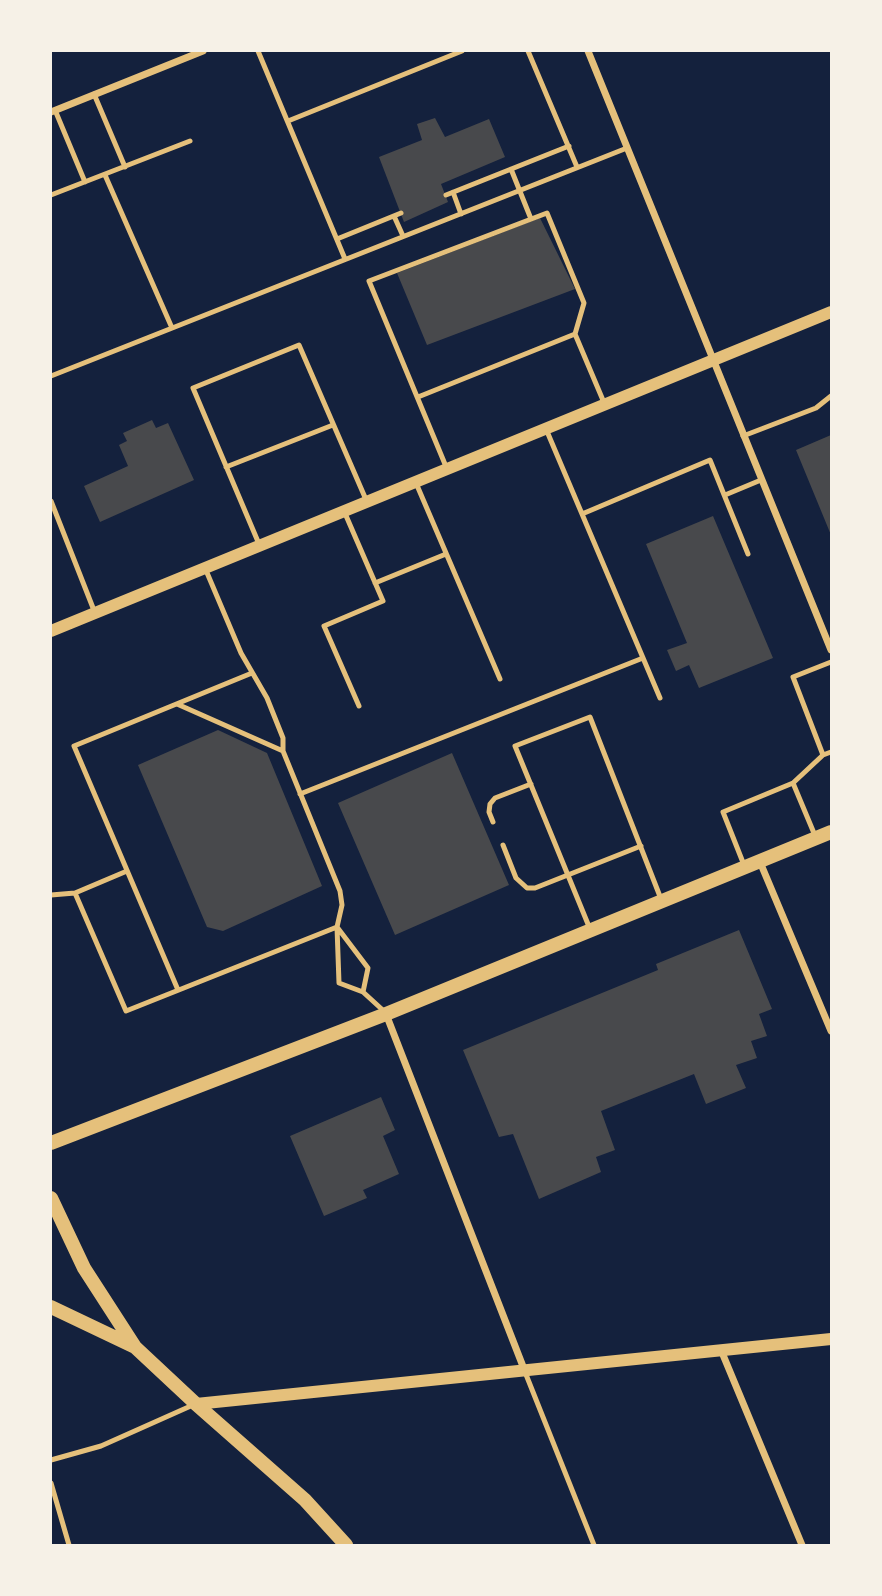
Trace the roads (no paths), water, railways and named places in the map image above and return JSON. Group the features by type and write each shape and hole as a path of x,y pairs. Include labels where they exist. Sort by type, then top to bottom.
{"main road":[{"path":"51,1143 386,1014 831,832"},
{"path":"51,1198 84,1268 135,1347 305,1500 346,1545"},
{"path":"51,1307 135,1347"}],"street":[{"path":"53,111 203,51"},
{"path":"588,51 831,650"},
{"path":"51,631 831,313"},
{"path":"760,862 831,1031"},
{"path":"386,1014 524,1369"},
{"path":"196,1404 831,1339"},
{"path":"722,1350 802,1545"}],"lane":[{"path":"258,51 345,259"},
{"path":"288,121 462,51"},
{"path":"528,51 578,167"},
{"path":"94,94 125,167"},
{"path":"53,111 85,182"},
{"path":"51,195 191,141"},
{"path":"446,195 569,146"},
{"path":"51,376 627,148"},
{"path":"511,169 531,219"},
{"path":"104,175 172,328"},
{"path":"453,192 461,214"},
{"path":"447,469 369,281 547,213 584,303 575,334 605,405"},
{"path":"337,239 398,214 403,236"},
{"path":"418,397 575,334"},
{"path":"260,545 193,388 299,345 367,502"},
{"path":"743,436 816,408 831,396"},
{"path":"226,467 333,425"},
{"path":"546,429 660,698"},
{"path":"582,514 710,460 748,554"},
{"path":"724,495 761,480"},
{"path":"415,482 500,679"},
{"path":"51,501 95,613"},
{"path":"344,511 383,601 324,626 359,706"},
{"path":"375,583 446,554"},
{"path":"205,568 241,653 267,698 283,738 283,751 340,891 342,905 337,927 339,983 363,992 386,1014"},
{"path":"300,794 643,658"},
{"path":"823,755 793,677 831,662"},
{"path":"178,990 74,746 252,673"},
{"path":"177,704 283,751"},
{"path":"591,932 515,746 590,717 663,901"},
{"path":"745,867 723,812 793,783 823,755 831,752"},
{"path":"793,783 816,838"},
{"path":"493,822 489,812 490,804 495,798 531,784"},
{"path":"503,845 516,878 527,888 535,888 641,846"},
{"path":"51,895 75,893 127,872"},
{"path":"75,893 126,1011 337,927"},
{"path":"337,927 368,968 363,992"},
{"path":"524,1369 594,1545"},
{"path":"51,1460 101,1446 196,1404"},
{"path":"51,1483 69,1545"}]}
